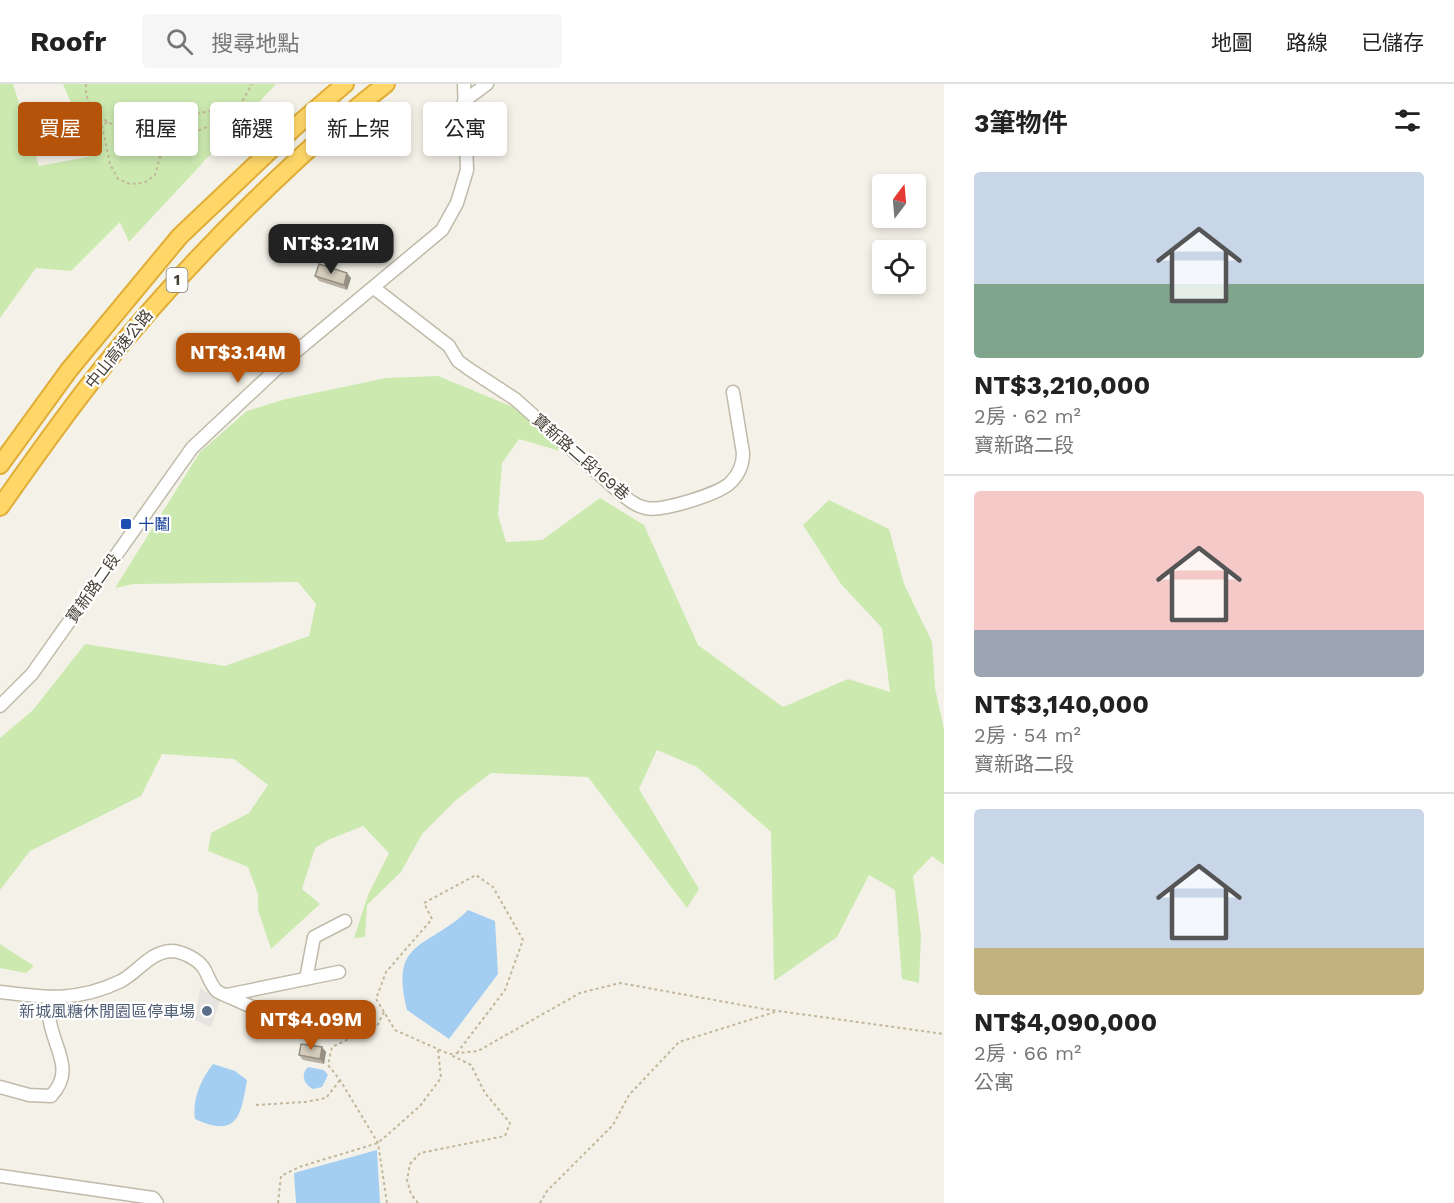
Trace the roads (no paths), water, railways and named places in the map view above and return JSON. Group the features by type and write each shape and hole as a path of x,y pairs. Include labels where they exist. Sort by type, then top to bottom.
{"highway":[{"name":"中山高速公路","path":"0,465 69,370 180,236 296,126 345,84"},
{"name":"中山高速公路","path":"0,507 102,367 169,289 213,242 308,149 353,109 386,84"}],"street":[{"name":"寶新路二段","path":"0,706 32,674 192,448 287,359 442,230 457,203 467,170 464,84"},
{"path":"464,101 487,84"},
{"name":"寶新路二段169巷","path":"374,288 449,346 458,361 515,399 618,491 644,508 662,509 712,493 730,484 743,463 732,392"},
{"path":"306,979 314,937 345,921"},
{"path":"0,992 48,998 74,996 98,990 121,980 160,953 171,951 183,953 202,965 216,990 266,1012 284,1017 345,1017"},
{"path":"227,995 339,972"},
{"path":"0,1087 29,1095 51,1096 60,1087 63,1065 50,1022 48,998"},
{"path":"0,1176 153,1198 157,1203"}],"water":[{"path":"468,910 495,921 498,974 449,1039 407,1010 403,969 408,957 416,948"},
{"path":"213,1064 235,1071 247,1080 239,1113 229,1125 209,1125 195,1119 198,1090"},
{"path":"308,1067 324,1070 328,1075 322,1087 313,1089 307,1085 304,1073"},
{"path":"377,1150 380,1203 296,1203 294,1173"}],"place":[{"name":"十鬮","path":"126,524"},
{"name":"新城風糖休閒園區停車場","path":"207,1011"}]}
